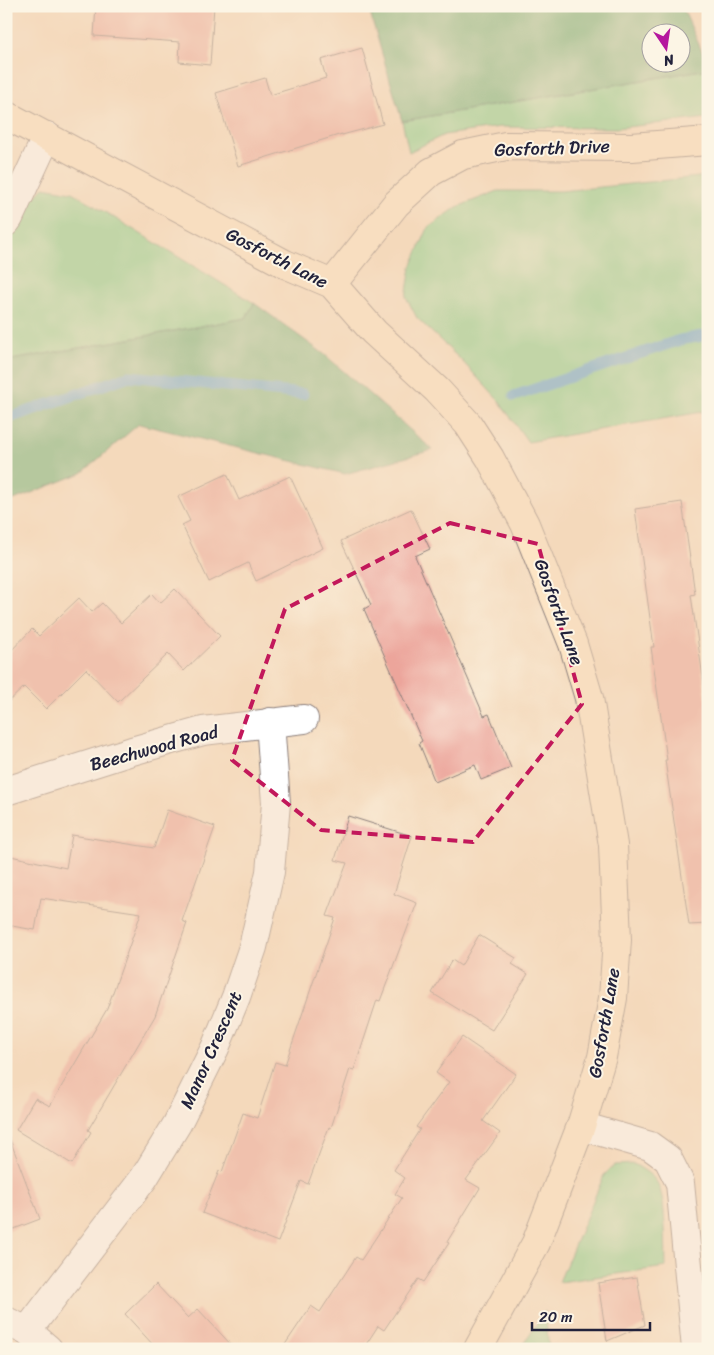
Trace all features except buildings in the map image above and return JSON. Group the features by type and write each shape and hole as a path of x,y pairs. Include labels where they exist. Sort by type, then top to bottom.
{"street":[{"name":"Gosforth Lane","path":"6,115 285,264 332,284 374,332 436,390 468,424 490,458 525,524 573,644 586,689 604,781 613,845 617,940 613,998 602,1057 581,1126 536,1243 478,1349"},
{"path":"6,222 10,218 47,136"},
{"name":"Gosforth Drive","path":"332,284 396,204 431,172 464,155 506,146 632,147 708,141"},
{"name":"Beechwood Road","path":"6,792 132,751 203,731 304,719"},
{"name":"Manor Crescent","path":"16,1326 144,1178 177,1124 215,1048 236,997 253,947 270,872 276,803 270,722"},
{"path":"581,1126 650,1146 668,1159 680,1183 696,1349"},
{"path":"16,1326 48,1349"}],"highlighted area":[{"path":"450,523 538,544 582,704 473,842 321,830 232,760 285,609"}],"green space":[{"path":"386,6 682,6 689,22 642,22 642,72 690,72 402,121 370,13"},
{"path":"692,29 708,65 708,69 692,72"},
{"path":"708,69 708,118 617,128 500,127 444,135 409,152 402,121"},
{"path":"708,176 708,411 528,442 499,401 462,361 417,318 406,297 411,267 428,228 457,207 498,191 561,191"},
{"path":"44,187 72,192 254,303 246,318 6,361 6,238 24,208"},
{"path":"254,303 324,354 433,450 345,474 139,424 82,473 6,503 6,361 246,318"},
{"path":"634,1164 646,1171 660,1188 664,1210 666,1267 559,1282 604,1175 615,1165"},
{"path":"545,1311 549,1349 521,1349"}],"waterway":[{"path":"514,396 680,340 708,335"},
{"path":"6,419 129,376 303,394"}]}
